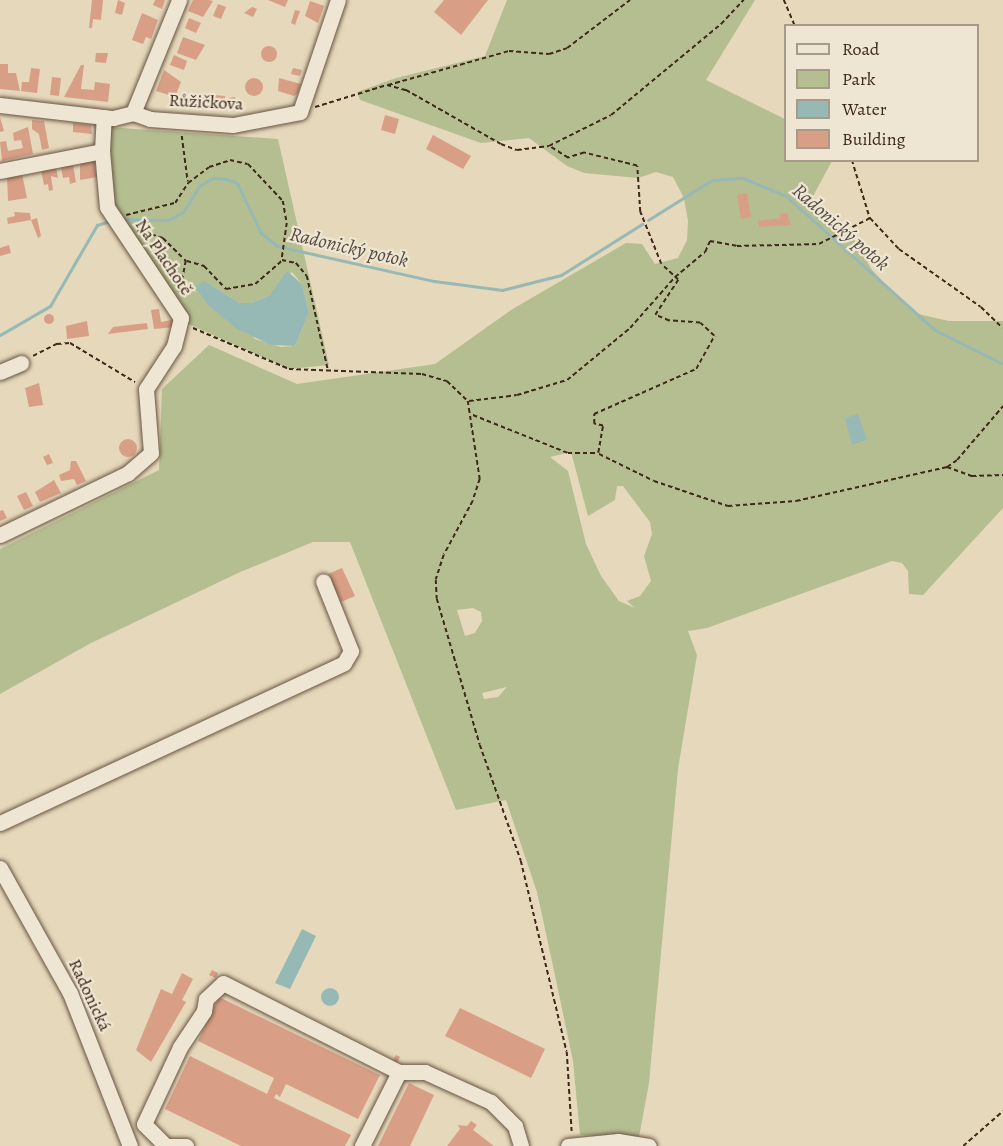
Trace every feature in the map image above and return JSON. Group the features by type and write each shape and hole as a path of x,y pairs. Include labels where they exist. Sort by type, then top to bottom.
{"street":[{"path":"133,113 179,0"},
{"path":"300,112 338,0"},
{"name":"Růžičkova","path":"0,105 104,117 133,113 180,121 253,124 300,112"},
{"name":"Na Plachotě","path":"104,117 102,152 107,207 181,318 174,346 146,389"},
{"path":"0,171 102,152"},
{"path":"0,372 21,363"},
{"path":"0,535 141,465 151,453 146,389"},
{"path":"0,823 344,663 351,651 323,581"},
{"name":"Radonická","path":"0,868 70,993 130,1146"},
{"path":"186,1146 168,1146 144,1124 206,999 223,983 399,1072 425,1072 491,1102 515,1126 520,1146"},
{"path":"362,1146 399,1072"},
{"path":"570,1144 634,1141 649,1146"}],"path":[{"path":"300,112 509,51 549,54 567,48 630,0"},
{"path":"387,85 406,90 501,144 518,150 549,146 611,115 667,72 743,0"},
{"path":"784,0 794,24"},
{"path":"180,121 188,183"},
{"path":"549,146 568,158 584,153 637,166 640,212 661,264 678,280 655,315 669,321 700,323 714,336 709,351 696,369 594,414 594,424 603,426 598,453"},
{"path":"119,224 150,206 175,203 188,183 200,171 220,163 239,160 248,164 283,201 287,215 282,260"},
{"path":"853,162 870,218 899,249 981,307 1003,328"},
{"path":"468,401 489,401 567,380 630,328 675,277 705,252 710,241 737,246 801,246 832,238 870,218"},
{"path":"119,224 156,234 186,261 204,266 226,289 235,289 264,278 282,260"},
{"path":"282,260 296,263 307,276 328,370"},
{"path":"179,298 186,261"},
{"path":"181,318 189,327 289,369 422,374 447,381 468,401 472,415 480,479 473,501 444,555 436,580 437,599 480,745 521,861 537,922 567,1052 570,1144"},
{"path":"21,363 57,344 69,343 146,389"},
{"path":"472,415 568,453 598,453 701,499 735,507 837,493 947,467 996,419 1003,406"},
{"path":"947,467 972,476 1003,475"},
{"path":"963,1146 1003,1111"}],"green space":[{"path":"507,0 755,0 706,80 784,119 784,162 831,162 812,198 816,213 826,224 854,239 872,270 896,296 918,314 949,321 1003,321 1003,508 923,595 909,594 908,571 902,563 892,561 707,628 688,631 697,655 678,769 649,1083 639,1137 580,1135 573,1061 537,892 506,800 456,810 350,542 313,542 238,573 91,643 0,694 0,549 159,470 162,389 209,345 297,384 435,364 511,310 626,243 642,244 655,264 678,258 687,240 688,221 684,198 673,177 656,172 638,178 584,173 567,166 529,138 481,143 360,100 357,92 396,78 485,56","holes":["571,452 588,516 615,500 617,486 623,486 650,522 652,534 644,556 651,581 640,596 627,601 635,608 619,601 601,576 586,544 568,471 550,457","473,608 481,612 482,621 475,633 465,636 457,610","507,687 498,697 484,699 482,693"]},
{"path":"107,127 278,139 329,365 289,369 177,319 109,203","holes":["292,272 302,284 309,313 295,346 281,347 255,339 210,285 240,303 251,303 270,295"]}],"water":[{"path":"287,271 302,284 309,313 295,346 271,345 237,329 209,306 195,287 204,281 240,303 251,303 270,295"},
{"path":"858,414 867,440 852,445 845,418"},
{"path":"302,929 316,936 290,989 275,983"},
{"path":"326,988 334,988 339,993 337,1004 326,1006 321,1001 321,993"}],"building":[{"path":"92,0 103,0 101,20 93,19 92,28 89,28"},
{"path":"118,0 125,3 122,15 115,13"},
{"path":"155,0 165,0 162,9 153,5"},
{"path":"193,0 213,1 203,17 188,11"},
{"path":"268,0 288,0 285,7"},
{"path":"444,0 488,0 461,35 434,12"},
{"path":"310,1 324,6 318,23 305,16"},
{"path":"218,4 226,7 221,19 213,16"},
{"path":"252,7 257,9 253,17 244,13"},
{"path":"295,10 300,11 295,25 291,23"},
{"path":"142,13 158,20 151,39 146,37 143,44 132,40"},
{"path":"189,18 201,23 196,33 185,28"},
{"path":"183,37 205,45 196,60 177,53"},
{"path":"266,46 272,46 277,54 275,60 266,62 261,57 261,51"},
{"path":"96,53 108,53 106,63 95,62"},
{"path":"174,55 187,61 184,70 170,65"},
{"path":"0,64 8,64 8,73 16,73 20,91 0,89"},
{"path":"81,65 84,65 81,89 94,90 95,82 110,84 108,102 64,97"},
{"path":"31,68 40,69 37,93 21,91 22,82 29,82"},
{"path":"293,68 302,70 300,76 291,74"},
{"path":"164,70 181,82 175,97 156,91"},
{"path":"52,77 61,78 59,96 50,95"},
{"path":"254,78 262,83 263,87 258,95 254,96 246,91 245,87 250,79"},
{"path":"279,78 301,84 298,93 294,96 278,91"},
{"path":"203,94 225,96 224,109 202,108"},
{"path":"235,97 237,106 231,107 229,98"},
{"path":"385,115 399,119 395,134 381,130"},
{"path":"0,117 4,131 0,132"},
{"path":"32,120 44,121 49,148 42,150 39,134 32,129"},
{"path":"73,123 91,125 92,134 73,132"},
{"path":"28,127 33,154 2,161 0,142 6,141 8,151 23,148 21,140 14,141 13,133"},
{"path":"433,135 471,156 463,169 426,149"},
{"path":"94,161 97,177 80,180 80,163"},
{"path":"73,165 76,182 70,184 69,177 63,178 61,167"},
{"path":"56,167 58,178 51,176 53,190 49,191 48,184 44,185 41,170"},
{"path":"22,174 27,198 8,201 7,177"},
{"path":"747,193 751,217 741,219 737,195"},
{"path":"14,212 30,213 31,220 8,224 7,218 15,216"},
{"path":"787,213 791,225 759,227 758,221 780,218 780,214"},
{"path":"37,218 41,236 38,238 31,220"},
{"path":"9,245 11,253 0,256 0,248"},
{"path":"159,309 161,322 172,320 175,327 154,329 151,310"},
{"path":"49,314 53,315 53,323 49,324 45,323 44,319 45,315"},
{"path":"87,321 89,336 67,339 66,326"},
{"path":"147,323 148,329 108,334 113,327"},
{"path":"39,383 43,405 29,407 25,388"},
{"path":"128,439 134,442 137,448 134,454 128,457 122,454 119,448 122,442"},
{"path":"49,454 53,463 47,465 43,457"},
{"path":"71,461 76,461 86,481 77,485 74,479 61,481 59,475 70,470"},
{"path":"54,480 61,493 40,502 35,492"},
{"path":"26,492 33,506 24,510 17,496"},
{"path":"3,510 7,518 0,521 0,511"},
{"path":"342,568 355,596 341,602 328,574"},
{"path":"212,970 218,973 216,978 209,975"},
{"path":"182,973 193,979 182,1000 186,1002 151,1062 136,1050 161,989 172,994"},
{"path":"219,997 380,1075 358,1119 286,1084 280,1097 276,1094 274,1098 351,1135 345,1146 241,1146 165,1109 190,1056 267,1094 274,1078 198,1041"},
{"path":"460,1008 545,1049 531,1078 445,1036"},
{"path":"396,1055 400,1057 395,1068 390,1065"},
{"path":"409,1083 434,1095 410,1146 378,1146"},
{"path":"471,1121 477,1125 473,1130 494,1146 447,1146 460,1129 458,1125 467,1126"}],"waterway":[{"name":"Radonický potok","path":"123,219 168,220 183,212 199,186 213,178 226,179 237,183 261,233 277,246 434,281 502,290 561,275 642,224"},
{"name":"Radonický potok","path":"648,220 712,180 743,178 786,196 935,330 1003,364"},
{"name":"Radonický potok","path":"0,335 50,306 97,225 110,221"}]}
